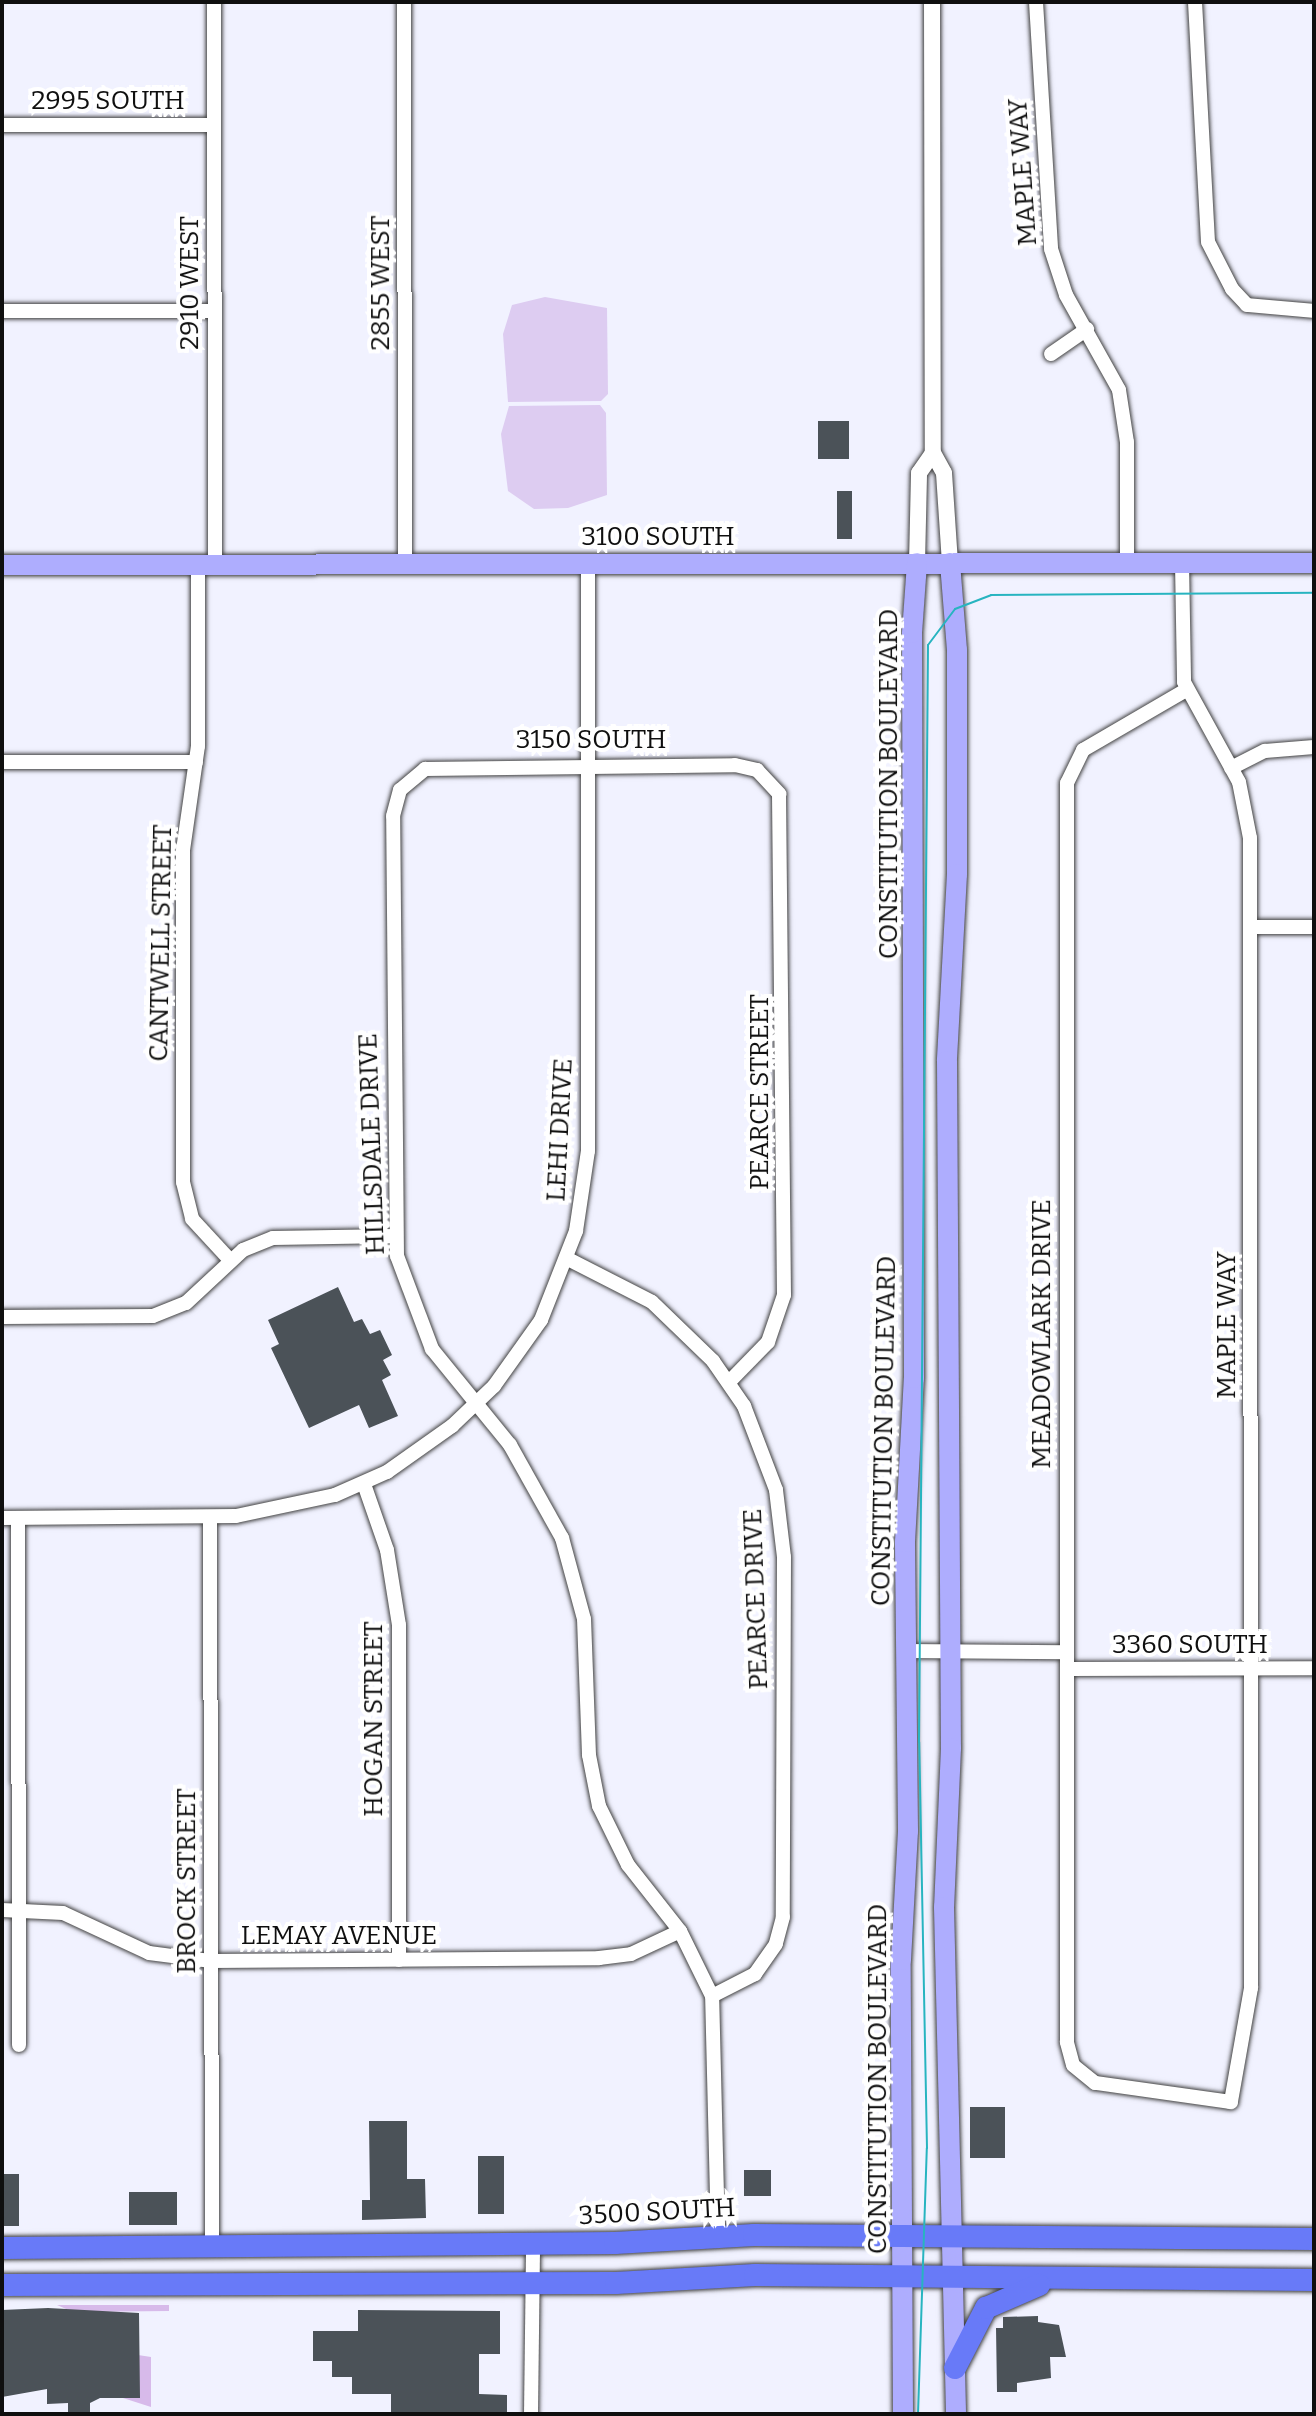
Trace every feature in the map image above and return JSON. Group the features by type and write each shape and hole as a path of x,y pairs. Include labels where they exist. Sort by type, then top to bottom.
{"main road":[{"name":"CONSTITUTION BOULEVARD","path":"903,2414 905,1651 914,1378 912,633 917,563"},
{"name":"CONSTITUTION BOULEVARD","path":"950,563 957,650 957,874 947,1061 950,1651 944,1907 956,2414"},
{"name":"3100 SOUTH","path":"2,565 1314,563"},
{"name":"3500 SOUTH","path":"2,2248 533,2244 718,2237 1314,2239"},
{"path":"2,2285 533,2284 903,2277 1314,2280"},
{"path":"955,2368 986,2308 1031,2287 1070,2280"}],"street":[{"name":"2910 WEST","path":"206,564 215,311 214,2"},
{"name":"2855 WEST","path":"404,2 405,564"},
{"name":"CONSTITUTION BOULEVARD","path":"932,2 933,453 944,473 950,563"},
{"name":"MAPLE WAY","path":"1036,2 1051,249 1066,295 1113,372 1126,422 1127,563"},
{"path":"1195,2 1208,242 1232,289 1247,305 1314,311"},
{"name":"2995 SOUTH","path":"2,125 214,125"},
{"path":"2,311 215,311"},
{"path":"1051,354 1087,329"},
{"name":"CONSTITUTION BOULEVARD","path":"917,563 919,473 933,453"},
{"name":"MAPLE WAY","path":"1067,2042 1073,2065 1095,2083 1231,2102 1251,1988 1250,824 1231,768 1186,690 1182,563"},
{"name":"CANTWELL STREET","path":"206,564 196,762 183,850 184,1195 192,1219 230,1260"},
{"name":"LEHI DRIVE","path":"2,1518 210,1517 286,1508 364,1484 410,1458 476,1405 526,1344 568,1259 588,1151 588,564"},
{"name":"MEADOWLARK DRIVE","path":"1067,2042 1067,783 1071,765 1091,744 1186,690"},
{"path":"1231,768 1265,751 1314,747"},
{"path":"2,762 196,762"},
{"name":"3150 SOUTH","path":"405,782 437,766 735,765 757,770 775,785"},
{"name":"HILLSDALE DRIVE","path":"405,782 393,826 394,1236 421,1330 539,1488 562,1538 584,1619 589,1755 599,1806 628,1865 680,1931 712,1996 718,2237"},
{"name":"PEARCE STREET","path":"729,1382 768,1342 784,1295 784,822 775,785"},
{"path":"1251,927 1314,927"},
{"path":"2,1317 165,1313 195,1297 230,1260 273,1238 394,1236"},
{"name":"PEARCE DRIVE","path":"568,1259 652,1302 729,1382 768,1460 781,1524 785,1903 781,1931 763,1966 712,1996"},
{"name":"HOGAN STREET","path":"364,1484 387,1550 399,1625 399,1960"},
{"name":"BROCK STREET","path":"210,1517 212,2245"},
{"path":"18,1518 19,2045"},
{"path":"905,1651 1067,1652"},
{"name":"3360 SOUTH","path":"1067,1669 1314,1668"},
{"name":"LEMAY AVENUE","path":"2,1910 77,1917 165,1958 211,1961 615,1957 680,1931"},
{"path":"531,2414 533,2244"}],"shaded area":[{"path":"545,297 607,308 608,394 601,401 508,402 503,334 512,305"},
{"path":"600,405 606,413 607,495 568,508 534,509 508,491 501,434 509,406"},
{"path":"57,2305 169,2305 169,2311 73,2312"},
{"path":"138,2355 151,2357 151,2407 123,2398"}],"building":[{"path":"818,421 849,421 849,459 818,459"},
{"path":"837,491 852,491 852,539 837,539"},
{"path":"338,1287 354,1322 362,1319 370,1334 380,1330 392,1355 383,1360 391,1375 382,1380 398,1416 369,1428 359,1405 309,1428 271,1348 279,1344 268,1320"},
{"path":"970,2107 1005,2107 1005,2158 970,2158"},
{"path":"369,2121 407,2121 407,2179 425,2179 426,2218 362,2220 362,2200 370,2200"},
{"path":"478,2156 504,2156 504,2214 478,2214"},
{"path":"744,2170 771,2170 771,2196 744,2196"},
{"path":"2,2174 19,2174 19,2226 2,2226"},
{"path":"129,2192 177,2192 177,2225 129,2225"},
{"path":"48,2308 139,2313 140,2398 100,2398 90,2403 90,2414 68,2414 68,2403 47,2404 47,2389 2,2397 2,2310"},
{"path":"358,2310 500,2311 500,2354 479,2354 479,2394 507,2395 507,2414 391,2414 391,2394 352,2394 352,2377 332,2377 332,2361 313,2361 313,2331 358,2331"},
{"path":"1038,2316 1038,2322 1059,2325 1066,2357 1050,2357 1051,2378 1017,2383 1017,2392 997,2392 996,2328 1003,2328 1003,2317"}],"tram line":[{"path":"918,2414 927,2148 919,1742 928,645 955,609 991,595 1314,593"}]}
